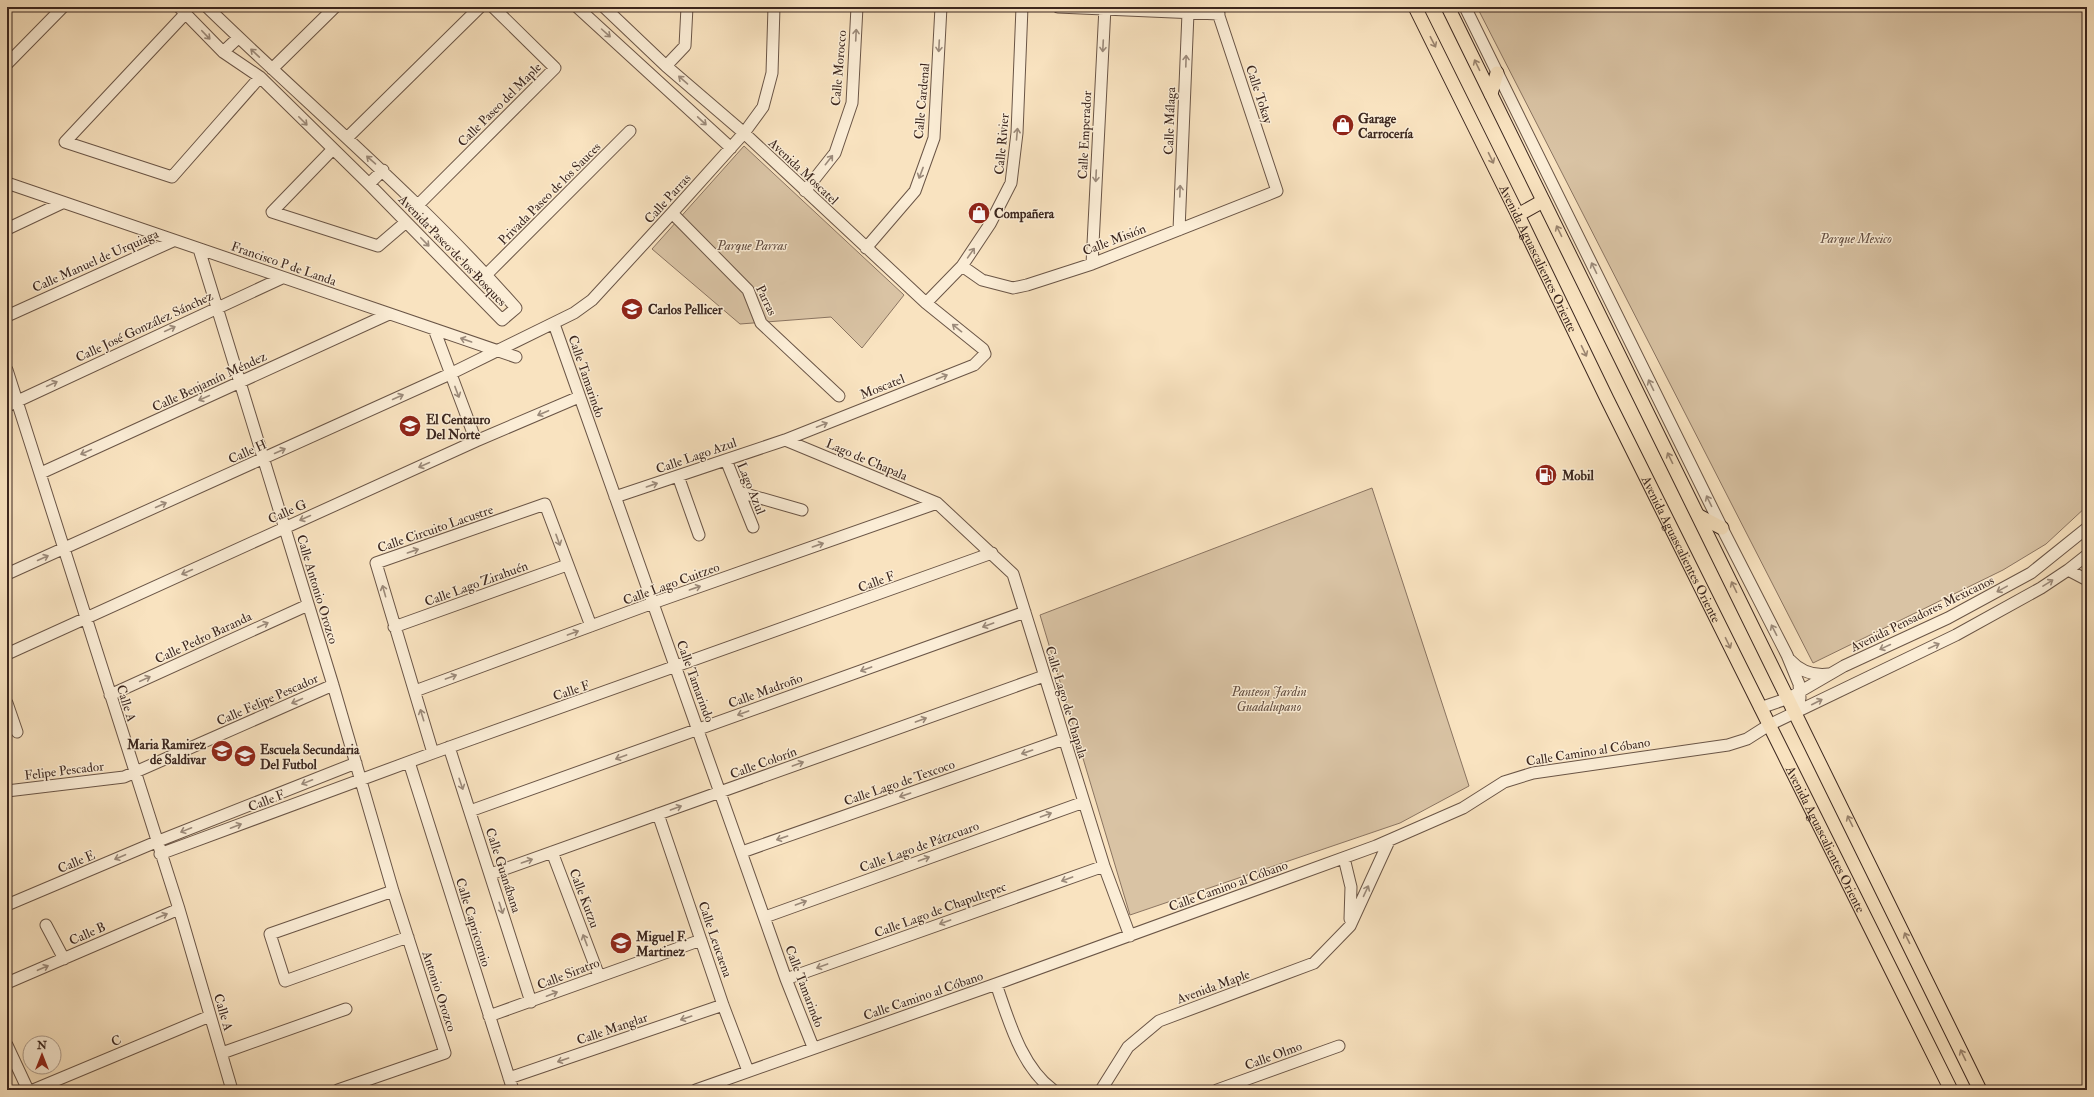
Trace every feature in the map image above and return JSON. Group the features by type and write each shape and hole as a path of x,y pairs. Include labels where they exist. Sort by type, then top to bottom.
{"main road":[{"name":"Avenida Aguascalientes Oriente","path":"1415,7 1518,214 1607,399 1951,1090"},
{"path":"1448,7 1980,1090"},
{"path":"1491,94 1497,73"},
{"path":"1518,214 1544,200"},
{"path":"1699,516 1722,528"}],"street":[{"path":"7,64 63,7"},
{"name":"Avenida Paseo de los Bosques","path":"182,10 223,52 260,78 332,150 369,184 502,320 516,308 487,274 383,170 238,38 207,7"},
{"path":"272,69 335,7"},
{"path":"347,138 480,7"},
{"name":"Calle Paseo del Maple","path":"418,205 556,68 493,7"},
{"path":"577,7 731,148"},
{"name":"Avenida Moscatel","path":"604,7 666,66 744,133 926,303 983,349 985,354"},
{"path":"666,66 685,46 688,7"},
{"name":"Calle Parras","path":"498,351 554,324 574,313 592,300 744,133 762,107 772,73 774,7"},
{"name":"Calle Morocco","path":"805,191 835,153 852,103 857,7"},
{"name":"Calle Cardenal","path":"866,248 915,191 934,138 941,7"},
{"name":"Calle Rivier","path":"926,303 962,266 990,224 1011,183 1017,133 1022,7"},
{"path":"1058,7 1188,13 1218,11"},
{"path":"1465,7 1722,528 1787,655 1797,678 1800,691 1796,713"},
{"name":"Calle Emperador","path":"1092,264 1105,8"},
{"path":"182,10 65,142 172,177 260,78"},
{"name":"Calle Tokay","path":"1218,11 1277,191"},
{"name":"Calle Málaga","path":"1178,230 1188,13"},
{"path":"223,52 238,38"},
{"name":"Privada Paseo de los Sauces","path":"487,274 630,131"},
{"path":"332,150 272,212 378,246 406,222"},
{"path":"369,184 383,170"},
{"path":"7,183 62,203"},
{"name":"Calle Misión","path":"962,266 982,280 1013,288 1092,264 1277,191"},
{"path":"7,229 62,203"},
{"name":"Francisco P de Landa","path":"62,203 516,357"},
{"name":"Parras","path":"672,213 748,290 761,323 839,396"},
{"name":"Calle Manuel de Urquiaga","path":"7,316 173,241"},
{"name":"Calle Antonio Orozco","path":"199,249 262,459 333,685 408,937"},
{"name":"Calle José González Sánchez","path":"12,403 282,278"},
{"name":"Calle Benjamín Méndez","path":"41,473 389,314"},
{"name":"Calle Tamarindo","path":"554,324 699,729 786,979 813,1047"},
{"path":"434,329 476,442"},
{"name":"Calle H","path":"7,574 498,351"},
{"name":"Moscatel","path":"785,440 974,365 985,354"},
{"name":"Calle A","path":"7,370 12,403 41,473 110,695 129,775 156,842 179,909 232,1090"},
{"name":"Calle G","path":"7,654 284,528 579,397"},
{"name":"Calle Lago Azul","path":"615,497 785,440"},
{"name":"Lago de Chapala","path":"785,440 937,503"},
{"name":"Lago Azul","path":"726,460 753,527"},
{"path":"678,476 699,535"},
{"path":"739,492 802,510"},
{"name":"Calle Lago de Chapala","path":"937,503 1013,574 1104,866 1130,936"},
{"name":"Calle Lago Cuitzeo","path":"414,691 653,603 937,503"},
{"name":"Calle Circuito Lacustre","path":"433,753 376,564 545,504 591,626"},
{"name":"Avenida Pensadores Mexicanos","path":"1760,708 1788,698 1831,674 1948,618 2031,573 2084,533"},
{"name":"Calle F","path":"160,854 449,747 676,668 992,553"},
{"path":"1769,725 1956,635 2068,570 2087,555"},
{"name":"Calle Lago Zirahuén","path":"394,627 567,565"},
{"path":"2068,570 2087,580"},
{"name":"Calle Pedro Baranda","path":"110,695 308,605"},
{"name":"Calle Madroño","path":"470,811 1025,612"},
{"path":"1787,655 1795,665 1806,671 1818,674 1831,674"},
{"name":"Calle Colorín","path":"490,874 1044,676"},
{"name":"Calle Felipe Pescador","path":"129,775 333,685"},
{"path":"7,703 17,732"},
{"name":"Calle Camino al Cóbano","path":"696,1090 813,1047 1130,936 1389,841 1463,808 1504,782 1517,777 1533,773 1728,745 1747,739 1769,725"},
{"name":"Calle Lago de Texcoco","path":"742,852 1064,739"},
{"name":"Calle Guanábana","path":"449,747 532,1002"},
{"name":"Calle Capricornio","path":"410,762 513,1090"},
{"name":"Calle F","path":"156,842 356,763"},
{"name":"Felipe Pescador","path":"7,791 129,775"},
{"name":"Calle Lago de Pátzcuaro","path":"765,917 1084,802"},
{"name":"Calle Leucaena","path":"658,814 723,1005 748,1071"},
{"name":"Avenida Maple","path":"1101,1090 1128,1047 1159,1020 1314,963 1350,926 1389,841"},
{"name":"Calle E","path":"7,905 156,842"},
{"name":"Calle Kutzu","path":"552,852 599,976"},
{"path":"1344,858 1351,887 1350,926"},
{"name":"Calle Lago de Chapultepec","path":"786,979 1104,866"},
{"path":"394,892 270,934 285,981 408,937"},
{"name":"Calle B","path":"7,983 179,909"},
{"path":"46,925 64,959"},
{"name":"Antonio Orozco","path":"338,1090 445,1053 408,937"},
{"name":"Calle Siratro","path":"489,1016 532,1002 599,976 701,940"},
{"path":"996,984 1015,1038 1041,1081 1053,1090"},
{"name":"Calle Manglar","path":"510,1078 723,1005"},
{"path":"222,1053 346,1009"},
{"name":"C","path":"33,1090 210,1016"},
{"path":"7,1045 28,1090"},
{"name":"Calle Olmo","path":"1217,1090 1339,1046"}],"green space":[{"name":"Parque Mexico","path":"1477,7 2087,7 2087,506 2046,544 2003,570 1813,663"},
{"name":"Parque Parras","path":"744,146 904,295 862,348 831,317 740,324 652,249"},
{"name":"Panteon Jardin Guadalupano","path":"1372,488 1469,786 1400,823 1130,915 1040,615"}],"place":[{"name":"Garage Carrocería","path":"1343,125"},
{"name":"Compañera","path":"979,213"},
{"name":"Carlos Pellicer","path":"632,309"},
{"name":"El Centauro Del Norte","path":"410,426"},
{"name":"Mobil","path":"1546,475"},
{"name":"Maria Ramirez de Saldivar","path":"222,751"},
{"name":"Escuela Secundaria Del Futbol","path":"245,756"},
{"name":"Miguel F. Martinez","path":"621,943"}]}
